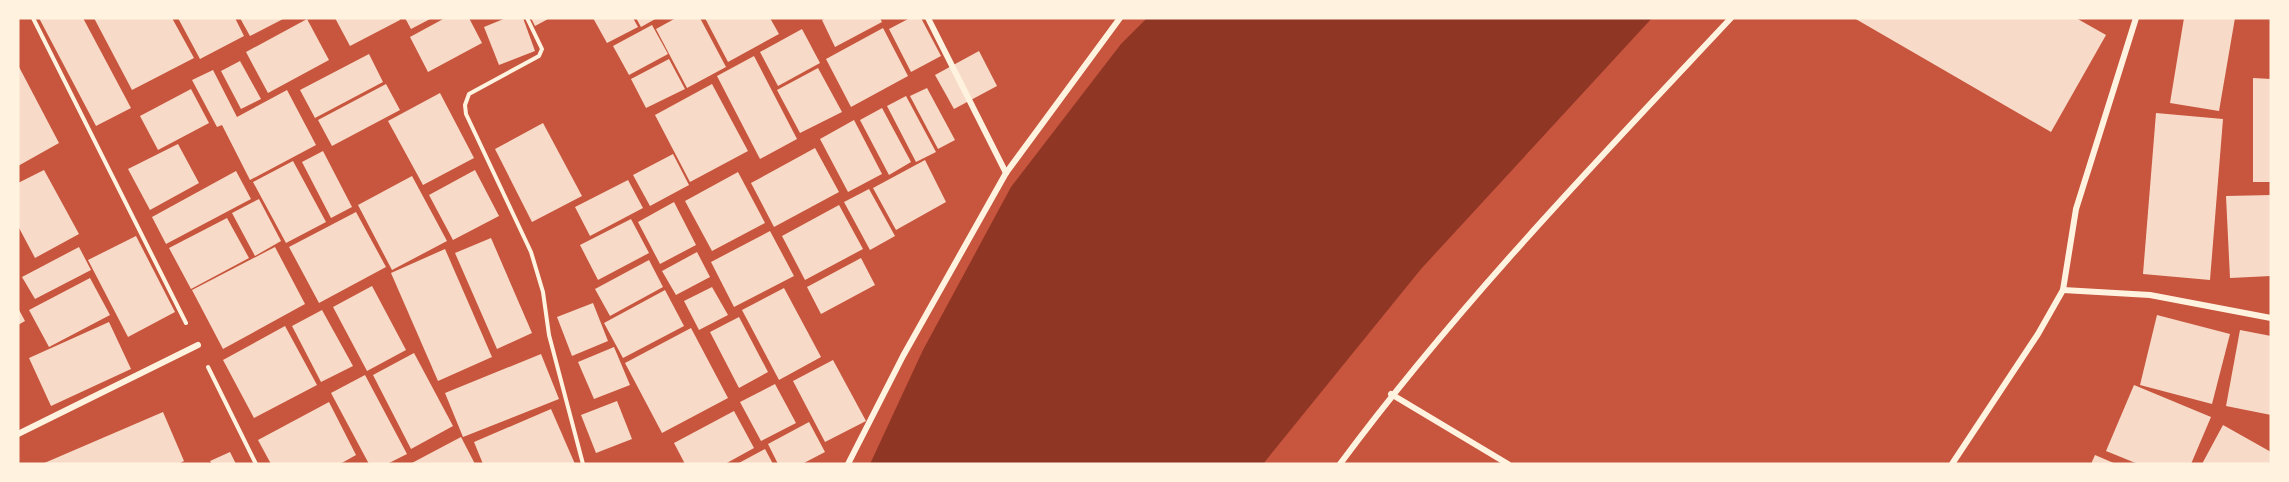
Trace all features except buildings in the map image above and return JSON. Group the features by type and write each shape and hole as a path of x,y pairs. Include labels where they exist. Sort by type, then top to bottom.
{"street":[{"path":"928,18 1006,173"},
{"path":"848,464 903,356 1006,173 1120,18"},
{"path":"1340,464 1392,394 1496,272 1731,18"},
{"path":"1952,464 2038,334 2063,290 2076,208 2136,18"},
{"path":"2063,290 2150,295 2271,318"},
{"path":"18,434 198,345"},
{"path":"1392,394 1508,464"}],"path":[{"path":"33,18 256,464"},
{"path":"527,18 542,49 539,56 487,82 469,94 465,105 466,114 531,252 543,292 549,335 583,464"}],"shaded area":[{"path":"1147,18 1652,18 1421,269 1263,464 870,464 923,350 1011,187 1121,44"}]}
